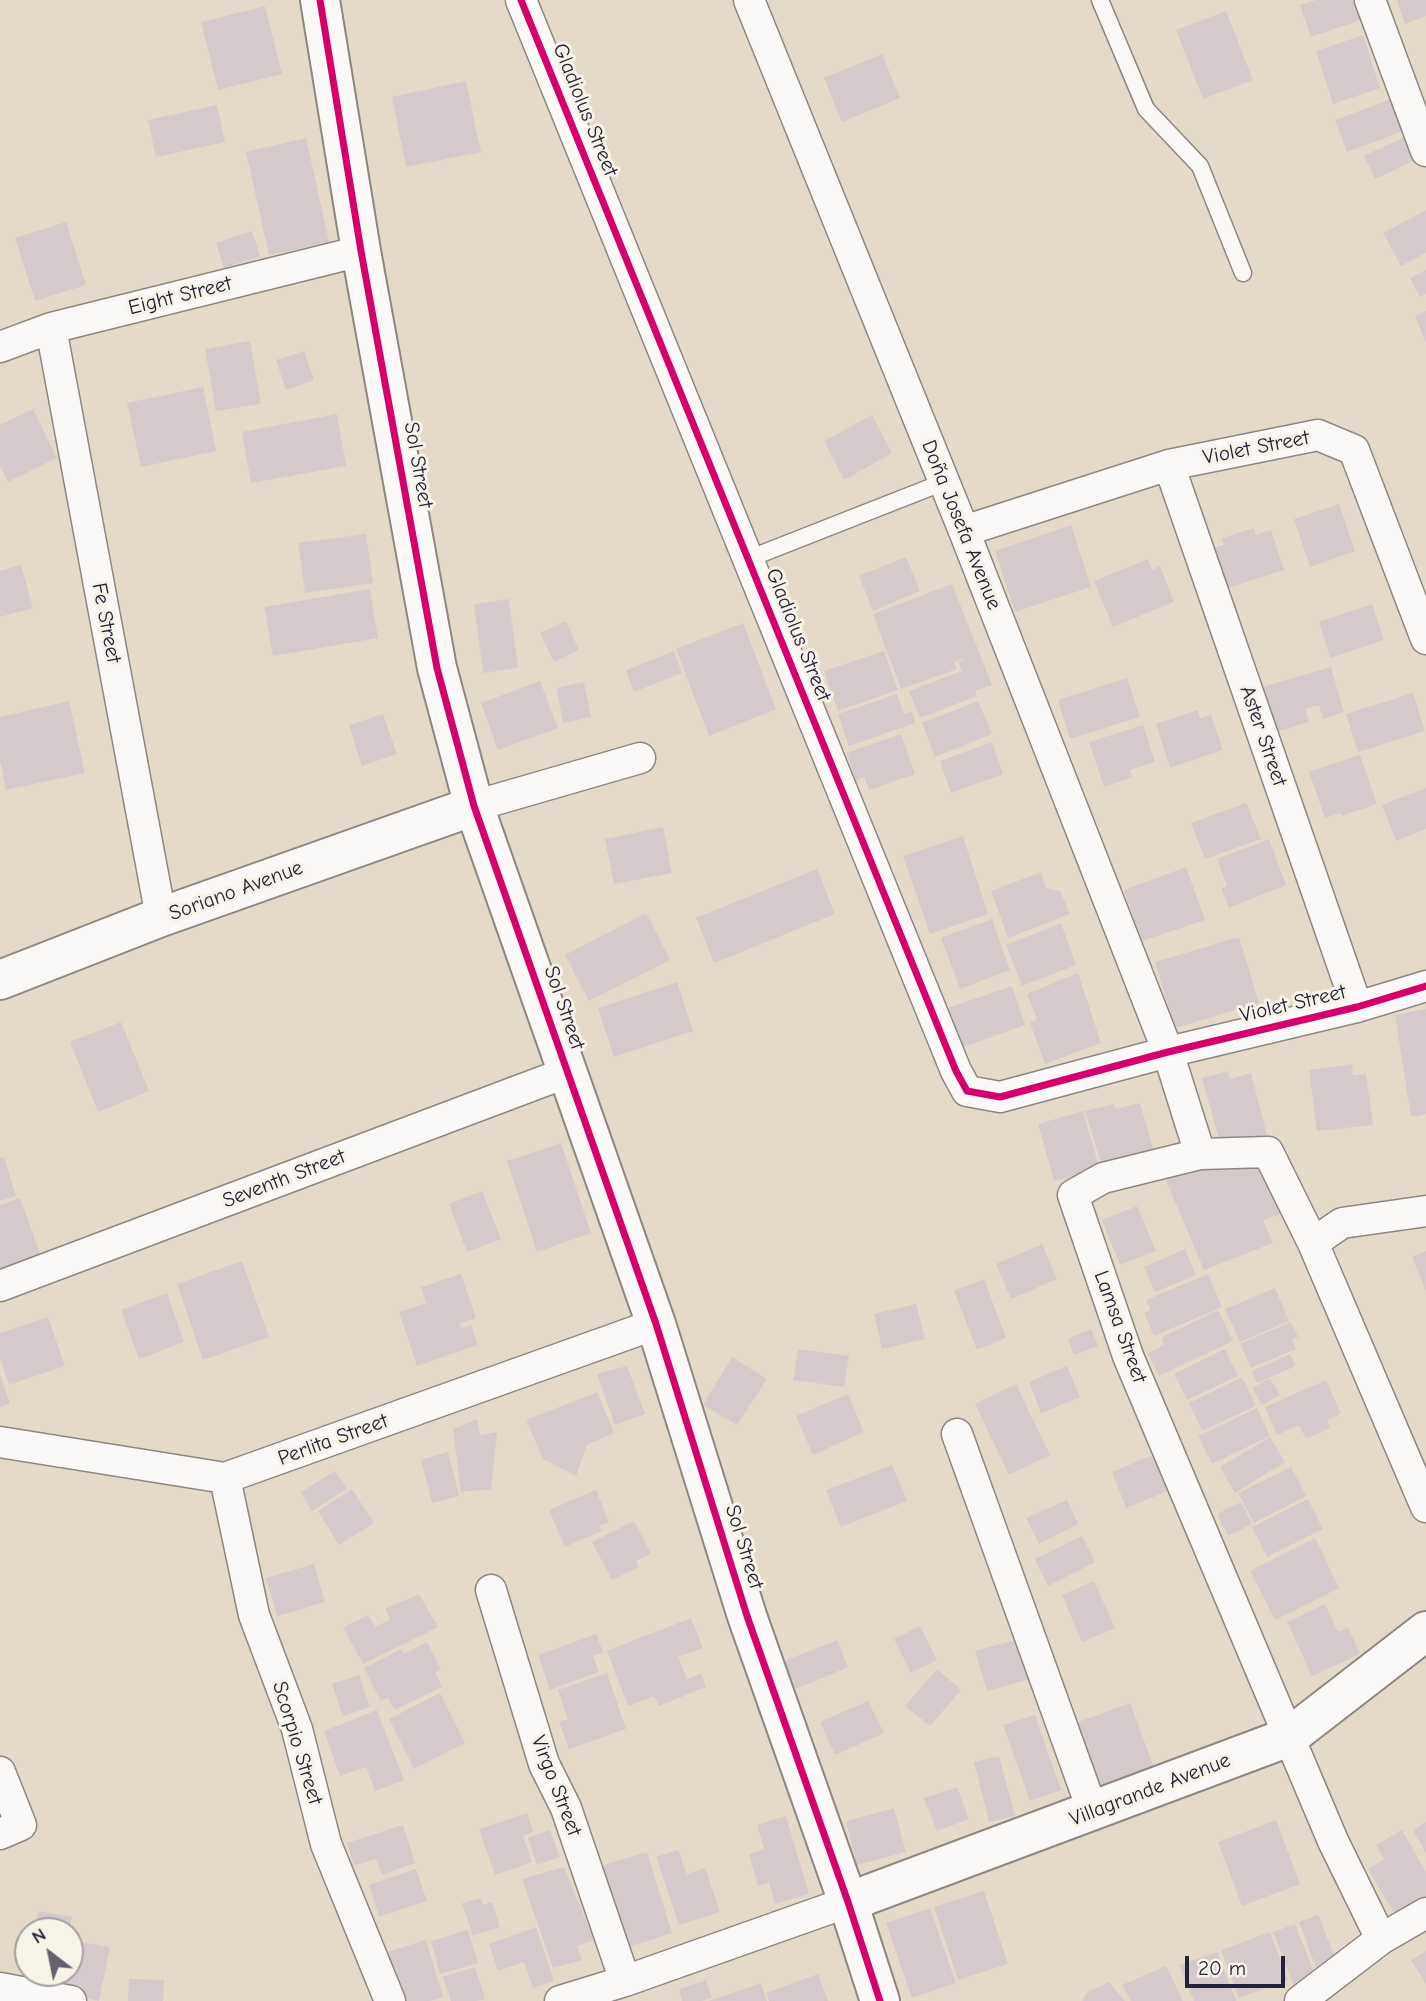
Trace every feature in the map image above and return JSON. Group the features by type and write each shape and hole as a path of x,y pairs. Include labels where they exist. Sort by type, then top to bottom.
{"street":[{"name":"Sol Street","path":"320,0 361,251 437,667 474,806 656,1324 747,1616 880,2001"},
{"name":"Gladiolus Street","path":"521,0 956,1071 967,1091 1000,1097 1168,1052"},
{"name":"Doña Josefa Avenue","path":"749,0 964,531 1168,1052 1200,1154"},
{"path":"1370,0 1426,151"},
{"name":"Eight Street","path":"0,347 51,328 361,251"},
{"name":"Fe Street","path":"51,328 161,917"},
{"name":"Violet Street","path":"964,531 1169,466 1318,435 1354,450 1426,639"},
{"name":"Aster Street","path":"1169,466 1357,1007"},
{"path":"474,806 640,758"},
{"name":"Soriano Avenue","path":"0,980 161,917 474,806"},
{"name":"Violet Street","path":"1168,1052 1357,1007 1426,986"},
{"name":"Seventh Street","path":"0,1286 568,1072"},
{"name":"Lamsa Street","path":"1289,1737 1128,1356 1073,1195 1103,1178 1200,1154 1268,1152 1313,1243"},
{"path":"1426,1211 1342,1223 1313,1243 1426,1507"},
{"name":"Perlita Street","path":"0,1442 225,1478 656,1324"},
{"path":"957,1434 1093,1812"},
{"name":"Scorpio Street","path":"225,1478 254,1615 297,1729 326,1844 390,2001"},
{"name":"Virgo Street","path":"491,1590 544,1765 566,1808 625,1981"},
{"name":"Villagrande Avenue","path":"848,1902 1289,1737 1426,1631"},
{"path":"1289,1737 1333,1841 1381,1939"},
{"path":"0,1772 11,1830"},
{"path":"560,2001 625,1981 848,1902"},
{"path":"1300,2001 1381,1939 1426,1913"},
{"path":"0,1988 71,2001"}],"lane":[{"path":"1100,0 1146,109 1200,166 1243,273"},
{"path":"748,559 944,482"}],"building":[{"path":"1316,0 1355,0 1361,20 1311,37 1300,5"},
{"path":"1397,0 1426,0 1426,16 1405,24"},
{"path":"265,6 282,74 218,90 201,22"},
{"path":"1226,11 1253,80 1203,99 1176,30"},
{"path":"1363,35 1380,88 1333,104 1316,51"},
{"path":"882,54 900,98 842,122 824,78"},
{"path":"466,81 481,152 406,167 392,97"},
{"path":"1394,98 1406,130 1347,152 1335,120"},
{"path":"217,105 225,142 156,157 148,120"},
{"path":"1407,136 1418,159 1375,179 1364,156"},
{"path":"306,138 329,242 269,255 246,152"},
{"path":"1426,210 1426,253 1401,266 1383,233"},
{"path":"66,222 86,285 35,301 15,238"},
{"path":"252,231 260,256 224,268 216,243"},
{"path":"1426,270 1426,294 1420,297 1410,278"},
{"path":"1426,311 1426,343 1415,316"},
{"path":"250,341 261,404 216,411 205,349"},
{"path":"304,351 314,380 286,390 276,360"},
{"path":"203,387 216,451 141,467 127,403"},
{"path":"33,409 57,458 8,482 0,466 0,425"},
{"path":"337,414 346,466 251,483 242,432"},
{"path":"872,415 892,453 844,480 824,441"},
{"path":"1339,504 1355,551 1310,567 1294,519"},
{"path":"1071,525 1091,587 1015,612 995,551"},
{"path":"1254,528 1256,535 1271,530 1284,570 1228,588 1215,548 1224,545 1222,538"},
{"path":"366,534 373,583 305,593 298,543"},
{"path":"906,557 920,591 873,611 859,576"},
{"path":"1148,559 1152,570 1160,566 1174,602 1113,627 1094,581"},
{"path":"21,565 33,608 0,617 0,571"},
{"path":"952,584 992,685 975,691 977,696 920,718 909,691 962,671 958,662 967,657 954,662 957,669 901,689 873,614"},
{"path":"370,589 378,638 273,656 264,607"},
{"path":"509,599 518,668 483,673 474,604"},
{"path":"1372,604 1384,640 1330,658 1319,622"},
{"path":"566,621 579,650 554,662 540,633"},
{"path":"743,623 776,709 709,736 676,649"},
{"path":"674,651 682,673 634,692 626,670"},
{"path":"884,651 898,690 838,711 824,671"},
{"path":"1331,667 1344,712 1323,719 1319,705 1305,709 1309,722 1276,732 1262,687"},
{"path":"1127,678 1140,717 1070,739 1058,700"},
{"path":"540,681 558,728 498,750 481,703"},
{"path":"584,682 591,717 563,723 557,688"},
{"path":"1413,693 1425,731 1358,752 1346,714"},
{"path":"897,694 904,714 912,711 915,723 849,746 838,714"},
{"path":"69,701 85,773 6,790 0,761 0,717"},
{"path":"978,701 992,734 935,757 922,723"},
{"path":"1198,710 1200,718 1211,715 1223,750 1170,768 1156,724"},
{"path":"383,714 397,754 362,766 349,725"},
{"path":"1143,725 1155,762 1130,770 1132,777 1104,787 1089,742"},
{"path":"901,734 915,774 869,790 864,777 856,780 847,753"},
{"path":"992,742 1003,774 951,793 940,761"},
{"path":"1360,755 1377,804 1342,816 1341,813 1325,818 1309,772"},
{"path":"1426,788 1426,829 1396,841 1382,805"},
{"path":"1246,803 1261,839 1205,859 1191,823"},
{"path":"663,827 672,873 614,884 605,839"},
{"path":"963,836 988,914 930,934 903,856"},
{"path":"1269,839 1286,885 1229,908 1221,888 1227,886 1217,859"},
{"path":"1186,867 1205,920 1142,941 1124,890"},
{"path":"817,869 835,914 714,963 696,918"},
{"path":"1041,872 1046,888 1060,891 1070,914 1008,938 991,891"},
{"path":"646,913 670,960 589,1001 565,955"},
{"path":"992,919 1010,970 960,989 941,938"},
{"path":"1061,923 1076,965 1022,986 1006,945"},
{"path":"1239,937 1259,1003 1175,1028 1155,962"},
{"path":"1078,973 1101,1043 1045,1064 1030,1023 1037,1019 1027,994"},
{"path":"677,982 693,1031 614,1057 598,1008"},
{"path":"1012,986 1025,1025 958,1049 945,1009"},
{"path":"1426,1009 1426,1114 1411,1117 1395,1015"},
{"path":"121,1022 149,1091 98,1112 70,1042"},
{"path":"1352,1064 1353,1075 1366,1074 1373,1125 1317,1131 1309,1070"},
{"path":"1228,1071 1230,1079 1251,1073 1267,1135 1221,1146 1202,1078"},
{"path":"1140,1103 1154,1151 1102,1166 1085,1111 1114,1104 1115,1109"},
{"path":"1083,1111 1100,1170 1054,1181 1038,1124"},
{"path":"561,1143 591,1233 537,1252 507,1161"},
{"path":"4,1157 16,1196 0,1201 0,1158"},
{"path":"1256,1162 1281,1214 1263,1220 1273,1243 1204,1270 1164,1176"},
{"path":"482,1191 501,1239 467,1252 449,1204"},
{"path":"20,1198 41,1256 0,1271 0,1205"},
{"path":"1137,1206 1156,1251 1120,1265 1102,1220"},
{"path":"1042,1244 1057,1279 1011,1299 996,1264"},
{"path":"1185,1249 1196,1275 1155,1292 1144,1267"},
{"path":"1426,1251 1426,1291 1412,1257"},
{"path":"242,1261 269,1337 203,1360 177,1284"},
{"path":"461,1274 476,1318 459,1324 462,1328 471,1325 478,1345 417,1366 399,1312 426,1303 421,1287"},
{"path":"1208,1274 1222,1307 1154,1336 1144,1313 1151,1310 1146,1300"},
{"path":"984,1279 1006,1338 977,1350 954,1291"},
{"path":"1275,1288 1289,1321 1240,1342 1225,1309"},
{"path":"167,1293 184,1342 139,1359 121,1310"},
{"path":"916,1304 925,1339 882,1349 874,1314"},
{"path":"1218,1310 1233,1341 1159,1376 1148,1353 1164,1345 1161,1338"},
{"path":"48,1317 65,1366 9,1385 0,1358 0,1333"},
{"path":"1291,1322 1298,1337 1292,1340 1296,1349 1251,1368 1240,1344"},
{"path":"1091,1329 1098,1346 1074,1355 1068,1339"},
{"path":"798,1349 849,1356 844,1387 793,1380"},
{"path":"1225,1349 1238,1376 1187,1400 1174,1374"},
{"path":"1290,1354 1296,1366 1257,1383 1252,1371"},
{"path":"732,1357 767,1379 737,1425 703,1405"},
{"path":"627,1366 645,1414 615,1425 597,1374"},
{"path":"1067,1366 1080,1397 1041,1413 1029,1382"},
{"path":"0,1374 10,1404 0,1407"},
{"path":"1242,1377 1256,1406 1202,1431 1189,1403"},
{"path":"1270,1378 1280,1395 1262,1405 1252,1388"},
{"path":"1326,1380 1341,1414 1327,1420 1330,1428 1306,1439 1299,1425 1277,1435 1265,1407"},
{"path":"1016,1384 1050,1455 1009,1475 975,1404"},
{"path":"597,1392 614,1433 587,1445 576,1476 543,1459 526,1420"},
{"path":"848,1394 864,1432 813,1455 796,1416"},
{"path":"1257,1408 1270,1436 1212,1464 1198,1436"},
{"path":"477,1419 480,1435 497,1432 491,1489 461,1492 453,1429"},
{"path":"1270,1437 1285,1462 1235,1493 1220,1467"},
{"path":"1163,1451 1178,1487 1126,1508 1112,1472"},
{"path":"448,1452 459,1496 432,1503 421,1460"},
{"path":"892,1465 907,1501 841,1527 826,1490"},
{"path":"1291,1467 1306,1496 1254,1523 1238,1493"},
{"path":"335,1471 347,1489 312,1511 301,1492"},
{"path":"352,1489 374,1523 339,1545 318,1511"},
{"path":"596,1490 609,1522 600,1526 602,1531 565,1547 549,1510"},
{"path":"1308,1499 1323,1529 1267,1557 1252,1527"},
{"path":"1067,1500 1078,1524 1039,1544 1026,1518"},
{"path":"1241,1502 1252,1524 1228,1536 1217,1514"},
{"path":"634,1521 651,1554 636,1561 639,1567 612,1580 592,1542"},
{"path":"1082,1536 1095,1562 1048,1586 1035,1559"},
{"path":"1315,1538 1339,1588 1275,1620 1250,1571"},
{"path":"314,1564 325,1602 277,1616 266,1578"},
{"path":"1094,1581 1115,1628 1082,1642 1062,1595"},
{"path":"419,1594 438,1627 363,1664 343,1627 368,1615 376,1627 390,1619 385,1609"},
{"path":"1325,1604 1338,1632 1348,1627 1360,1654 1312,1676 1287,1622"},
{"path":"691,1618 703,1648 678,1657 687,1679 701,1674 706,1687 659,1706 654,1696 628,1706 607,1651"},
{"path":"920,1626 937,1660 911,1673 894,1639"},
{"path":"596,1634 603,1652 593,1656 599,1672 550,1690 538,1655"},
{"path":"1023,1638 1035,1678 987,1691 975,1651"},
{"path":"837,1640 848,1667 796,1689 784,1661"},
{"path":"427,1642 441,1670 435,1672 442,1687 395,1710 388,1698 381,1701 364,1668 401,1649 404,1654"},
{"path":"937,1669 961,1690 930,1726 905,1706"},
{"path":"607,1673 626,1729 569,1749 559,1722 568,1719 558,1690"},
{"path":"359,1675 370,1707 343,1716 332,1684"},
{"path":"440,1693 465,1743 414,1769 389,1719"},
{"path":"868,1701 884,1733 835,1755 820,1722"},
{"path":"1130,1703 1155,1770 1096,1793 1070,1725"},
{"path":"377,1710 404,1780 375,1791 366,1767 340,1776 324,1731"},
{"path":"1035,1715 1061,1790 1030,1801 1003,1725"},
{"path":"999,1756 1015,1816 989,1822 974,1762"},
{"path":"957,1787 969,1819 937,1831 924,1798"},
{"path":"894,1808 906,1852 857,1865 846,1821"},
{"path":"527,1813 533,1832 523,1836 532,1862 495,1875 479,1829"},
{"path":"786,1816 809,1894 775,1904 769,1882 758,1886 749,1854 764,1849 757,1825"},
{"path":"1276,1820 1300,1884 1242,1906 1218,1842"},
{"path":"1426,1822 1426,1853 1413,1830"},
{"path":"403,1825 415,1863 382,1875 376,1859 354,1866 347,1843"},
{"path":"550,1830 560,1857 537,1865 528,1838"},
{"path":"1402,1830 1426,1872 1426,1898 1395,1915 1368,1869 1384,1859 1376,1845"},
{"path":"678,1850 687,1874 705,1868 720,1912 679,1925 656,1857"},
{"path":"647,1852 672,1933 626,1948 601,1866"},
{"path":"564,1867 594,1940 577,1946 582,1960 553,1968 522,1879"},
{"path":"416,1869 427,1901 379,1917 369,1885"},
{"path":"984,1891 1008,1964 958,1980 934,1907"},
{"path":"481,1898 483,1905 492,1902 500,1927 473,1936 462,1903"},
{"path":"930,1908 956,1983 912,1998 886,1923"},
{"path":"38,1911 72,1917 37,1917"},
{"path":"1318,1915 1337,1962 1317,1970 1299,1922"},
{"path":"1295,1924 1315,1975 1295,1989 1273,1932"},
{"path":"536,1927 554,1981 533,1988 524,1962 498,1971 489,1944"},
{"path":"468,1930 478,1963 440,1974 431,1941"},
{"path":"1270,1932 1288,1980 1239,1998 1221,1950"},
{"path":"426,1940 443,1997 430,2001 402,2001 387,1952"},
{"path":"84,1942 110,1947 99,2001 59,1993 60,1987 84,1987"},
{"path":"1426,1951 1426,1984 1411,1960"},
{"path":"1217,1952 1236,2001 1194,2001 1179,1965"},
{"path":"1166,1966 1183,2001 1131,2001 1122,1985"},
{"path":"475,1967 485,1999 451,2001 443,1977"},
{"path":"818,1974 828,2001 769,2001 766,1993"},
{"path":"129,1979 164,1980 163,2001 128,2001"},
{"path":"706,1980 712,1998 682,2001 679,1989"},
{"path":"1109,1982 1125,2001 1082,2001 1086,1993"},
{"path":"761,1983 767,2001 709,2001"}],"cycle path":[{"path":"320,0 361,251 437,668 474,806 656,1324 747,1616 880,2001"},
{"path":"521,0 956,1071 967,1091 1000,1097 1168,1052 1357,1007 1426,986"}]}
